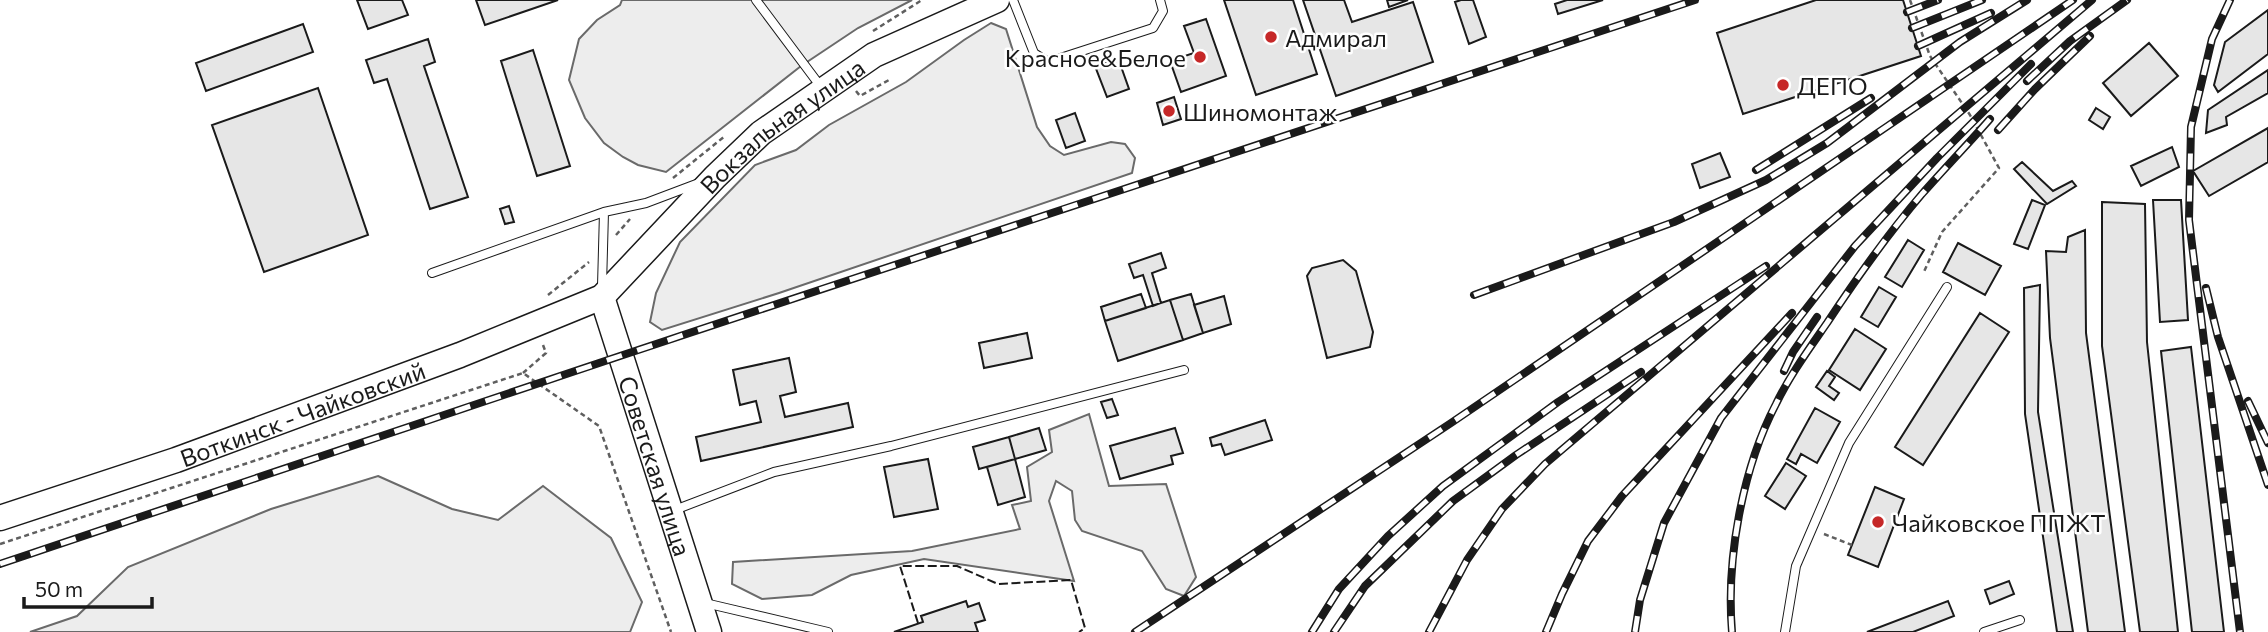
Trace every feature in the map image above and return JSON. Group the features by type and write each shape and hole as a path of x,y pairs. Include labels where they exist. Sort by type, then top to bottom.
{"main road":[{"name":"Вокзальная улица","path":"602,297 715,177 761,133 874,55 986,2"},
{"name":"Советская улица","path":"602,297 709,632"},
{"name":"Воткинск - Чайковский","path":"0,518 189,455 460,355 602,297"}],"lane":[{"path":"756,0 823,90"},
{"path":"1013,0 1034,53 1048,62 1153,28 1163,11 1160,0"},
{"path":"432,273 604,212 646,203 715,177"},
{"path":"602,297 604,212"},
{"path":"1785,632 1796,566 1849,443 1947,288"},
{"path":"669,513 774,472 891,446 1184,370"},
{"path":"699,601 828,632"},
{"path":"1984,632 2020,620"}],"path":[{"path":"1910,0 1930,56 1970,115 1999,168 1942,232 1923,274"},
{"path":"0,544 523,373 599,426 671,632"},
{"path":"1811,529 1852,545"}],"shaded area":[{"path":"622,0 912,0 858,28 801,66 666,172 638,165 604,143 585,118 569,80 579,39 597,20 620,5"},
{"path":"991,23 1006,29 1037,127 1050,146 1064,155 1111,142 1125,144 1135,158 1132,173 662,330 650,322 656,293 680,242 755,165 796,150 829,125 906,82"},
{"path":"1089,414 1109,486 1166,484 1196,577 1184,596 1166,589 1142,551 1082,531 1075,520 1072,491 1056,481 1049,501 1074,581 924,559 851,575 812,595 762,599 732,584 733,562 912,551 1020,529 1012,505 1031,501 1027,467 1052,452 1049,430"},
{"path":"378,476 452,509 498,520 543,486 611,538 642,602 630,632 30,632 77,616 128,567 271,509"}],"building":[{"path":"357,0 402,0 408,15 368,29"},
{"path":"476,0 558,0 485,25"},
{"name":"Адмирал","path":"1224,0 1293,0 1317,74 1256,95"},
{"path":"1303,0 1344,0 1352,22 1413,2 1433,62 1336,96"},
{"path":"1387,0 1408,0 1389,7"},
{"path":"1473,0 1486,37 1469,44 1455,2"},
{"path":"1567,0 1603,0 1558,14 1555,4"},
{"name":"ДЕПО","path":"1816,0 1903,0 1921,56 1743,114 1717,33"},
{"path":"2268,10 2268,54 2218,92 2214,85 2225,42"},
{"name":"Красное&Белое","path":"1206,19 1226,76 1181,92 1170,61 1194,53 1184,26"},
{"path":"303,24 313,52 206,91 196,63"},
{"path":"428,39 435,62 424,66 468,197 430,209 387,79 374,83 366,60"},
{"path":"2149,43 2178,76 2131,116 2103,83"},
{"path":"533,50 570,166 537,176 501,61"},
{"path":"1118,58 1129,89 1107,97 1095,66"},
{"path":"2268,70 2268,93 2226,117 2227,125 2206,133 2208,110"},
{"path":"318,88 368,235 264,272 212,125"},
{"name":"Шиномонтаж","path":"1174,97 1181,119 1163,125 1157,103"},
{"path":"2096,108 2110,117 2103,129 2089,120"},
{"path":"1075,113 1085,141 1066,148 1056,120"},
{"path":"2268,128 2268,162 2209,196 2193,171"},
{"path":"2172,147 2179,167 2141,186 2131,166"},
{"path":"1720,153 1730,177 1700,188 1692,164"},
{"path":"2022,162 2053,191 2072,181 2076,186 2047,204 2014,169"},
{"path":"2032,200 2045,205 2028,249 2014,244"},
{"path":"2153,200 2181,200 2188,320 2160,322"},
{"path":"2102,202 2145,204 2147,342 2178,632 2140,632 2102,346"},
{"path":"509,206 514,222 505,224 500,209"},
{"path":"2085,230 2086,333 2125,632 2088,632 2050,338 2046,251 2066,252 2068,237"},
{"path":"1908,240 1924,250 1902,287 1885,277"},
{"path":"1958,243 2001,266 1985,295 1943,272"},
{"path":"1161,253 1166,268 1152,273 1161,303 1153,306 1143,275 1134,278 1129,264"},
{"path":"1343,260 1356,271 1373,332 1370,347 1327,358 1307,276 1312,268"},
{"path":"2040,285 2038,412 2073,632 2057,632 2025,414 2024,288"},
{"path":"1879,287 1896,297 1878,327 1861,317"},
{"path":"1141,294 1146,308 1105,321 1101,307"},
{"path":"1191,294 1203,333 1183,340 1170,300"},
{"path":"1224,296 1231,324 1203,333 1194,305"},
{"path":"1170,300 1183,340 1118,361 1105,321"},
{"path":"1980,313 2009,332 1923,465 1895,447"},
{"path":"1855,329 1886,349 1860,390 1829,370"},
{"path":"1027,333 1032,358 984,368 979,343"},
{"path":"2191,347 2224,632 2192,632 2161,351"},
{"path":"789,358 796,392 780,396 785,417 848,403 853,427 701,461 696,437 761,422 756,401 740,405 733,370"},
{"path":"1827,371 1835,377 1829,386 1839,393 1834,400 1816,387"},
{"path":"1112,399 1118,415 1107,418 1101,402"},
{"path":"1815,408 1840,422 1817,463 1801,454 1796,464 1787,459"},
{"path":"1265,420 1272,440 1225,455 1221,444 1212,446 1210,438"},
{"path":"1039,428 1046,450 1015,459 1009,437"},
{"path":"1175,428 1183,453 1171,456 1173,464 1120,479 1110,446"},
{"path":"1009,437 1015,459 979,469 973,447"},
{"path":"928,459 938,509 894,517 884,467"},
{"path":"1015,459 1025,497 998,505 987,467"},
{"path":"1786,463 1806,476 1785,509 1765,496"},
{"name":"Чайковское ППЖТ","path":"1875,487 1904,499 1878,567 1848,555"},
{"path":"2009,581 2014,594 1990,604 1985,590"},
{"path":"966,601 968,607 979,603 985,620 975,623 978,632 894,632 923,622 921,616"},
{"path":"1948,601 1954,616 1913,632 1867,632"}],"railway":[{"path":"0,564 1695,0"},
{"path":"1907,12 1938,0"},
{"path":"1912,28 1982,0"},
{"path":"1474,295 1674,222 1766,180 1827,143 1960,42 2027,0"},
{"path":"1135,632 1451,423 2073,0"},
{"path":"1429,632 1467,560 1502,509 1545,464 2092,0"},
{"path":"2027,81 2070,41 2127,0"},
{"path":"2230,0 2212,39 2191,127 2189,220 2240,632"},
{"path":"1918,46 1991,13"},
{"path":"1998,130 2035,89 2090,36"},
{"path":"1635,632 1640,600 1664,523 1721,418 1855,246 1937,158 2031,64"},
{"path":"1756,170 1871,98"},
{"path":"1732,632 1732,575 1739,515 1754,457 1776,404 1800,362 1884,241 1922,194 1990,119"},
{"path":"1312,632 1339,589 1388,536 1443,486 1558,402 1766,266"},
{"path":"2206,288 2218,337 2268,485"},
{"path":"1546,632 1588,541 1622,496 1792,313"},
{"path":"1784,371 1793,352 1817,317"},
{"path":"1334,632 1365,586 1453,501 1516,455 1641,372"},
{"path":"2248,401 2268,443"}],"fence":[{"path":"918,623 900,566 957,566 998,584 1071,580 1085,628 1079,632"}],"place":[{"name":"Адмирал","path":"1271,37"},
{"name":"Красное&Белое","path":"1200,57"},
{"name":"ДЕПО","path":"1783,85"},
{"name":"Шиномонтаж","path":"1169,111"},
{"name":"Чайковское ППЖТ","path":"1878,522"}]}
